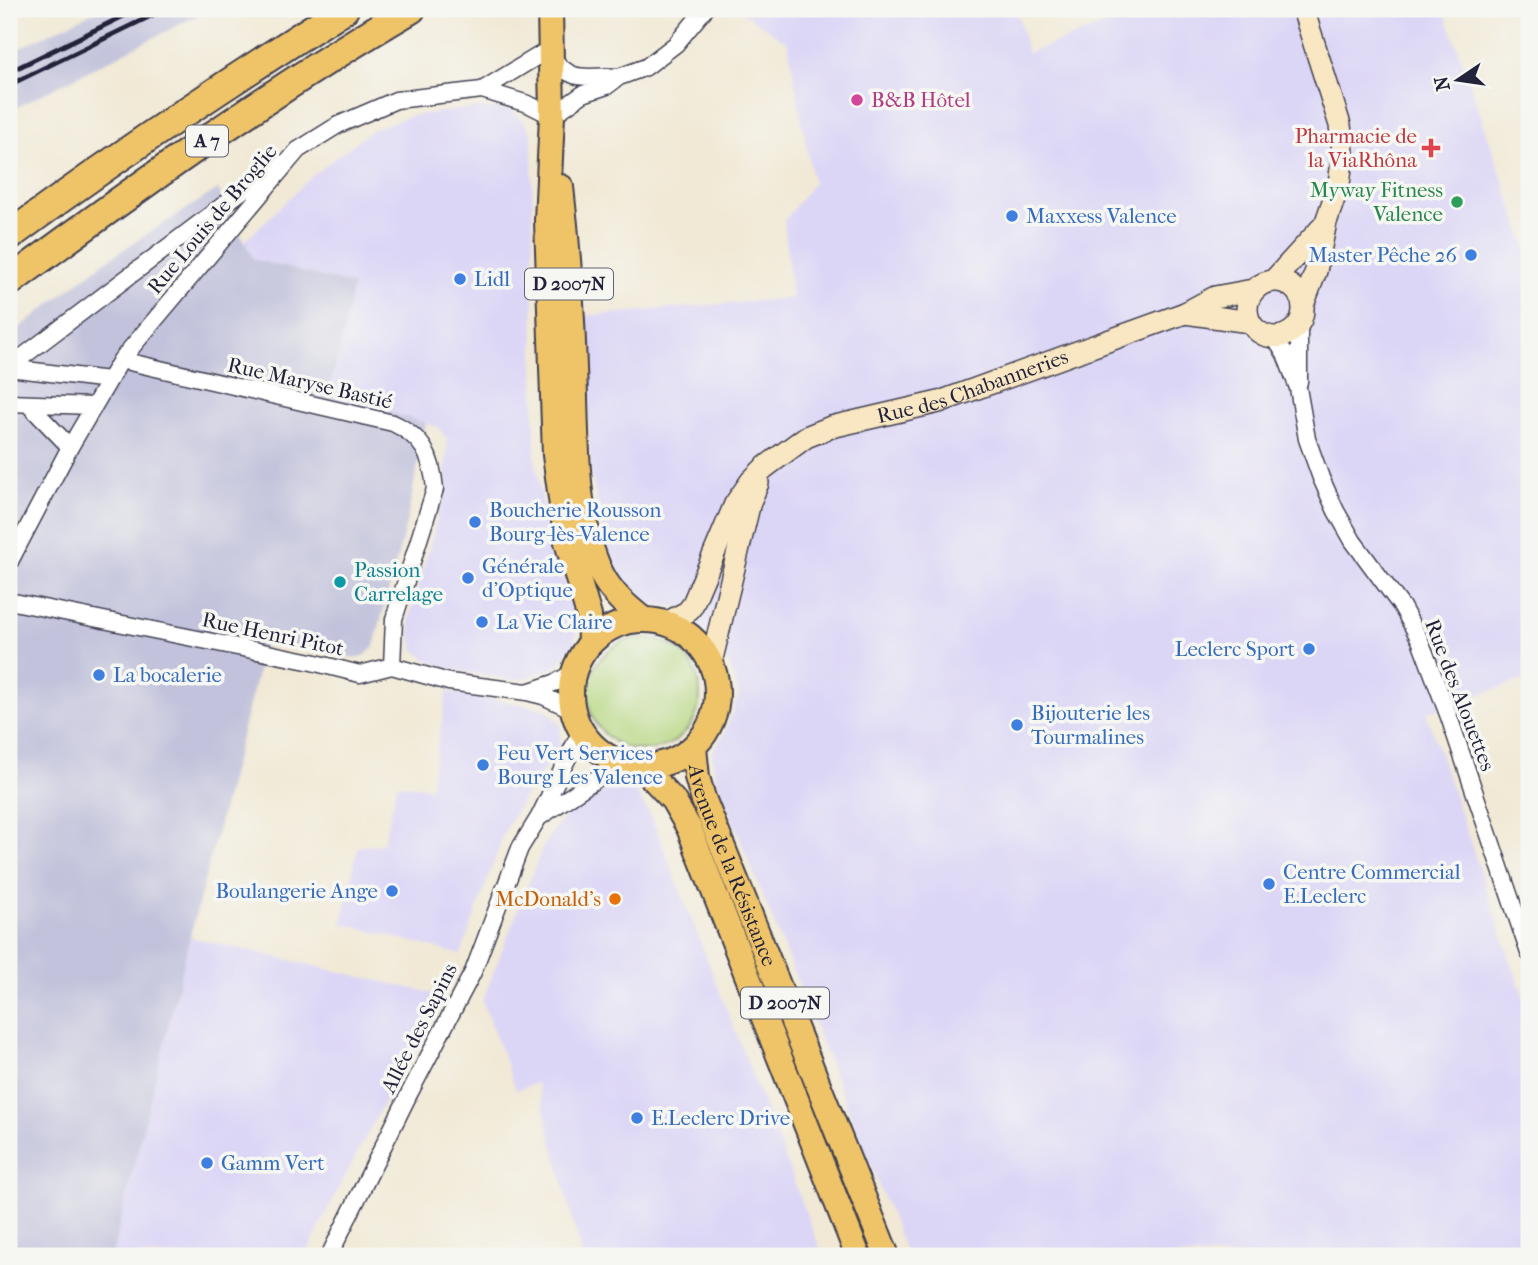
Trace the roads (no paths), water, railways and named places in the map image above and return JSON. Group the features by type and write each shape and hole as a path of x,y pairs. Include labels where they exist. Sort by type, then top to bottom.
{"highway":[{"name":"A 7","path":"9,236 82,182 344,9"},
{"name":"A 7","path":"9,282 99,215 255,108 411,9"}],"main road":[{"name":"D 2007N","path":"551,9 552,116 547,221 555,455 567,542 586,602 590,643"},
{"name":"D 2007N","path":"552,116 565,223 573,329 577,452 583,511 595,559 602,575 625,605 655,621"},
{"path":"655,621 693,638 703,649 711,663 717,688 715,714 704,737 678,759 660,765 631,765 605,755 592,744 577,720 571,691 574,672 590,643 615,626 655,621"},
{"name":"Avenue de la Résistance","path":"694,748 697,778 703,798 887,1256"},
{"name":"Avenue de la Résistance","path":"631,765 673,800 690,828 858,1256"}],"street":[{"path":"552,116 583,94 607,86 619,77 646,67 676,44 705,9"},
{"path":"1274,337 1293,330 1301,313 1316,271 1326,222 1339,184 1343,153 1340,125 1303,9"},
{"path":"552,52 565,72 576,77 619,77"},
{"name":"Rue Louis de Broglie","path":"9,563 70,447 121,360 298,150 338,125 396,100 482,90 552,52"},
{"name":"Rue Louis de Broglie","path":"482,90 528,104 552,116"},
{"path":"9,368 298,150"},
{"path":"1273,281 1326,222"},
{"path":"1266,282 1284,282 1293,287 1301,313 1298,388 1285,354 1274,337 1258,331 1250,322 1248,300 1253,290 1266,282"},
{"name":"Rue des Chabanneries","path":"655,621 687,612 692,606 735,504 764,468 806,437 831,427 939,402 1185,313 1216,297 1253,290"},
{"name":"Rue des Chabanneries","path":"1185,313 1250,322"},
{"name":"Rue Maryse Bastié","path":"121,360 393,423 411,431 433,467 435,489 394,620 392,666"},
{"path":"9,368 109,380"},
{"name":"Rue des Alouettes","path":"1298,388 1307,439 1336,510 1353,541 1402,607 1420,640 1529,953"},
{"path":"9,403 93,406"},
{"path":"29,405 70,447"},
{"path":"711,663 750,502 764,468"},
{"name":"Rue Henri Pitot","path":"9,601 360,674 392,666 449,682 527,692 552,699 577,720"},
{"name":"Rue Henri Pitot","path":"527,692 574,672"},
{"name":"Allée des Sapins","path":"329,1256 473,972 520,848 539,817 577,720"},
{"name":"Allée des Sapins","path":"539,817 631,765"}],"railway":[{"path":"9,72 138,9"},
{"path":"9,85 165,9"}],"place":[{"name":"B&B Hôtel","path":"857,100"},
{"name":"Pharmacie de la ViaRhôna","path":"1431,148"},
{"name":"Myway Fitness Valence","path":"1457,202"},
{"name":"Maxxess Valence","path":"1012,216"},
{"name":"Master Pêche 26","path":"1471,255"},
{"name":"Lidl","path":"460,279"},
{"name":"Boucherie Rousson Bourg-lès-Valence","path":"475,522"},
{"name":"Générale d'Optique","path":"468,578"},
{"name":"Passion Carrelage","path":"340,582"},
{"name":"La Vie Claire","path":"482,622"},
{"name":"Leclerc Sport","path":"1309,649"},
{"name":"La bocalerie","path":"99,675"},
{"name":"Bijouterie les Tourmalines","path":"1017,725"},
{"name":"Feu Vert Services Bourg Les Valence","path":"483,765"},
{"name":"Centre Commercial E.Leclerc","path":"1269,884"},
{"name":"Boulangerie Ange","path":"392,891"},
{"name":"McDonald's","path":"615,899"},
{"name":"E.Leclerc Drive","path":"637,1118"},
{"name":"Gamm Vert","path":"207,1163"}]}
